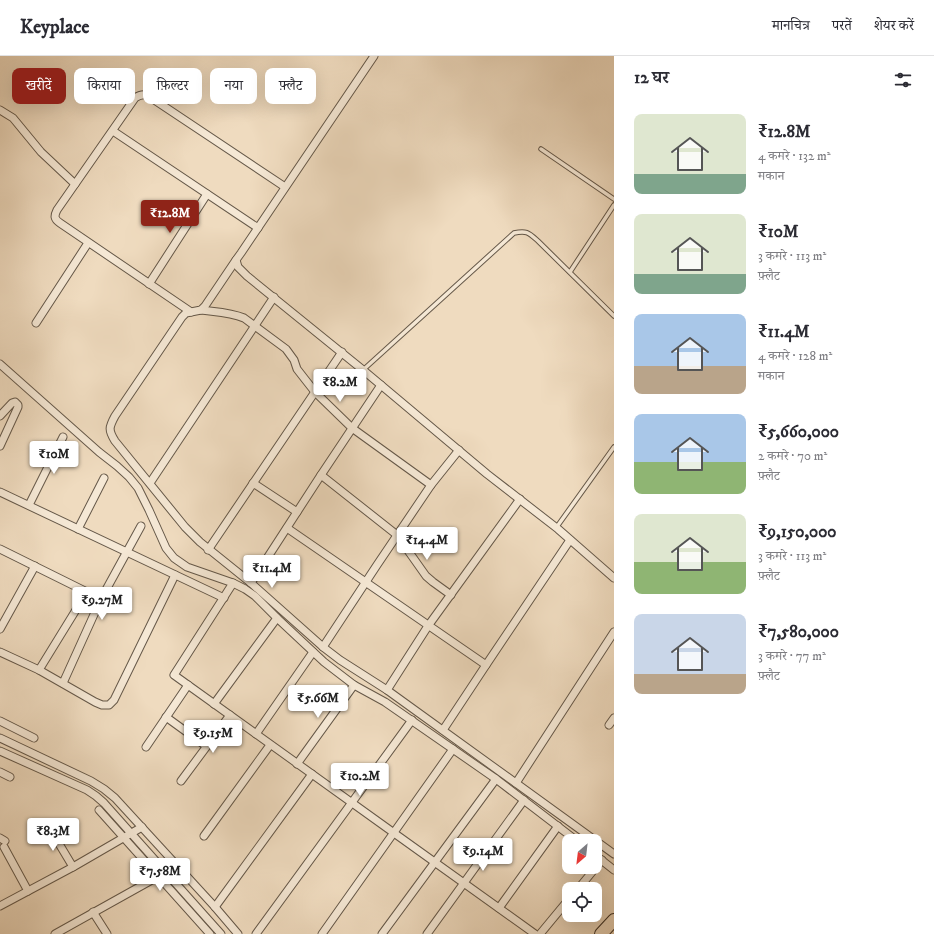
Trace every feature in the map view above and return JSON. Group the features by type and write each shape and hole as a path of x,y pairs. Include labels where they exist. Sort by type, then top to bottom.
{"main road":[{"path":"601,934 614,920"}],"street":[{"path":"374,56 205,306 196,312 186,313 182,317 119,411 110,426 110,434 185,527 208,550 251,582 323,647 340,660 387,690 614,854"},
{"path":"191,312 56,221 55,216 57,210 135,98 143,94 147,95 285,187"},
{"path":"0,110 13,118 41,152 75,184"},
{"path":"113,131 258,228"},
{"path":"149,284 208,194"},
{"path":"36,323 88,243"},
{"path":"236,260 238,267 247,276 556,528 614,578"},
{"path":"150,483 274,297"},
{"path":"200,310 232,314 244,318 286,349 294,360 300,373 315,392 352,428 431,485"},
{"path":"208,550 342,352"},
{"path":"0,364 129,477 138,488 166,548 174,558 187,567 233,583 255,596 276,618 324,662 354,685 385,702 412,720 496,779 568,834"},
{"path":"251,582 382,385"},
{"path":"0,416 12,403 15,402 18,405 0,445"},
{"path":"29,506 63,437"},
{"path":"323,647 431,485 459,450"},
{"path":"321,475 397,535 426,576 450,595"},
{"path":"78,529 104,478"},
{"path":"253,483 297,512"},
{"path":"0,492 224,598"},
{"path":"387,690 428,626 520,499"},
{"path":"63,683 102,599 141,526"},
{"path":"286,528 486,665"},
{"path":"443,730 570,540"},
{"path":"0,549 102,599"},
{"path":"0,628 36,566"},
{"path":"0,652 39,670 95,702 102,705 109,705 114,700 175,575"},
{"path":"233,583 174,675 535,934"},
{"path":"39,670 87,592"},
{"path":"214,704 276,618"},
{"path":"516,783 614,632"},
{"path":"256,734 313,652"},
{"path":"146,747 188,685"},
{"path":"297,764 354,685"},
{"path":"181,781 230,715"},
{"path":"166,717 206,746"},
{"path":"609,725 614,718"},
{"path":"0,720 34,738"},
{"path":"256,934 412,720"},
{"path":"0,738 91,781 115,798 238,934"},
{"path":"204,836 270,745"},
{"path":"322,934 453,749"},
{"path":"0,751 91,793 104,803 159,876 206,933"},
{"path":"0,772 10,777"},
{"path":"215,907 312,774"},
{"path":"382,934 496,779"},
{"path":"427,934 524,800"},
{"path":"99,810 128,836 221,934"},
{"path":"499,908 558,826"},
{"path":"49,827 73,867"},
{"path":"0,906 142,828"},
{"path":"3,842 28,891"},
{"path":"602,860 614,870"},
{"path":"584,882 590,874"},
{"path":"55,934 159,876"},
{"path":"540,934 562,907"},
{"path":"93,912 107,934"}],"lane":[{"path":"541,149 614,199"},
{"path":"570,272 614,205"},
{"path":"363,370 514,233 522,231 529,232 614,316"},
{"path":"556,528 614,447"}]}
